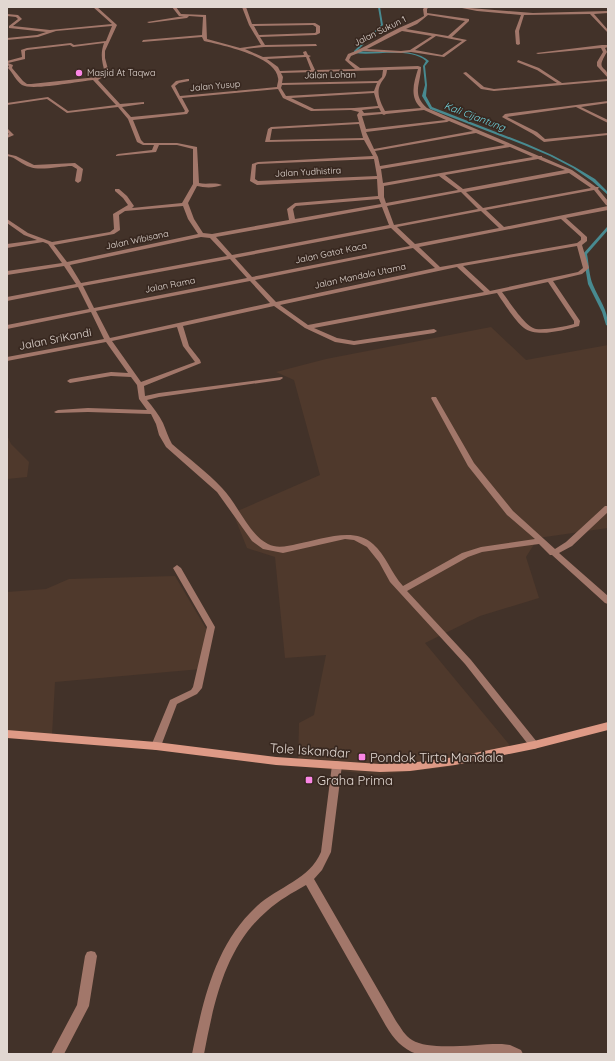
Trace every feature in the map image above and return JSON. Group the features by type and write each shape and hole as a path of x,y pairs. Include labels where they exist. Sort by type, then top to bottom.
{"main road":[{"name":"Tole Iskandar","path":"7,734 156,746 276,761 380,768 410,767 455,761 534,745 608,726"}],"street":[{"path":"95,7 115,25"},
{"path":"174,7 179,14 189,16"},
{"path":"244,7 251,25 264,46"},
{"path":"427,7 425,11 427,14 468,20 449,37"},
{"path":"459,7 496,13 523,14 567,12 592,14 608,12"},
{"path":"477,10 484,7"},
{"path":"149,22 181,19 199,13 206,16 205,40 239,49 264,58 274,64 280,72 280,86 285,97 315,110 381,107"},
{"name":"Jalan Sukun 1","path":"358,70 347,60 349,55 360,51 400,29 416,23 427,14"},
{"path":"518,44 517,31 523,14"},
{"path":"592,14 608,32"},
{"path":"7,15 16,16 20,19 10,27 50,31 115,25"},
{"path":"251,25 314,24 318,26 318,33 315,34 258,36"},
{"path":"7,63 12,66 10,68 16,72 19,79 26,85 36,86 97,78 107,73 102,55 115,25"},
{"path":"603,27 608,27"},
{"path":"360,51 411,51 445,56 465,40 400,29"},
{"path":"7,39 38,36 50,31"},
{"path":"411,51 435,35"},
{"path":"144,42 204,36"},
{"path":"7,63 24,58 23,50 27,49 107,42"},
{"path":"300,45 309,56 314,71"},
{"path":"239,49 264,46 316,45"},
{"path":"602,46 605,52 599,62 599,66 608,77"},
{"path":"538,53 608,46"},
{"path":"264,58 309,56"},
{"path":"518,61 538,69 561,84"},
{"path":"280,72 384,69 412,66 420,68 415,94 418,103 425,109 476,132 570,170 596,188 608,204"},
{"path":"384,69 384,77 379,82 376,92 384,114"},
{"path":"465,73 483,88 494,90 608,80"},
{"path":"97,78 95,80 98,84 119,104 130,119 139,140 146,144 188,145 195,148 196,184 187,198 186,204 201,235"},
{"path":"179,97 173,86 178,82 187,80"},
{"name":"Jalan Lohan","path":"280,86 379,82"},
{"name":"Jalan Yusup","path":"179,97 280,86"},
{"path":"285,97 376,92"},
{"name":"Jalan Yusup","path":"130,119 185,113 187,111 187,107 179,97"},
{"path":"7,104 48,98 68,112 119,104 142,103"},
{"path":"608,102 578,107 505,115 504,117 535,133 544,141 608,134"},
{"path":"578,107 608,122"},
{"path":"355,109 361,111 362,113 359,115 363,131 366,139 374,150 379,168 381,185 380,196 392,226 439,269"},
{"path":"359,115 384,114 425,109"},
{"path":"363,131 448,120"},
{"path":"361,123 271,128 267,142 366,139"},
{"path":"7,129 12,135 7,137"},
{"path":"374,150 476,132"},
{"path":"118,155 152,152 158,144"},
{"path":"379,168 510,146"},
{"path":"7,155 14,156 28,166 34,167 73,164 80,169 78,181"},
{"name":"Jalan Yudhistira","path":"376,157 260,162 254,165 252,180 257,183 380,177"},
{"path":"381,185 541,157"},
{"name":"Jalan Wibisana","path":"7,273 66,264 201,235 212,236 292,220 570,170"},
{"path":"441,175 484,210 503,229"},
{"path":"196,184 203,186 219,185"},
{"path":"7,299 596,188"},
{"path":"7,246 48,242 115,232 117,230 116,214 131,205 117,190"},
{"path":"292,220 290,209 295,205 380,196"},
{"path":"123,210 186,204"},
{"name":"Jalan Gatot Kaca","path":"252,278 413,245 563,218 608,208"},
{"path":"307,327 489,293 585,270 586,268 580,244 584,242 584,238 563,218"},
{"path":"7,222 26,234 48,242 66,264 80,286 108,340 140,385 142,399 153,412 169,445 220,490 255,539 266,547 283,550 345,537 356,538 366,543 376,551 393,580 468,662 534,745"},
{"path":"212,236 232,256 273,303 307,327 335,340 354,343 434,331"},
{"name":"Jalan Mandala Utama","path":"108,340 273,303 439,269 580,244"},
{"path":"459,266 489,293"},
{"name":"Jalan Rama","path":"7,327 252,278"},
{"path":"498,291 525,326 534,331 562,329 577,325 577,321 549,279"},
{"path":"140,385 198,363 186,346 179,324"},
{"name":"Jalan SriKandi","path":"7,359 108,340"},
{"path":"70,381 111,374 133,375"},
{"path":"142,399 160,395 280,378"},
{"path":"434,398 472,464 510,513 553,553 608,600"},
{"path":"58,412 88,410 153,412"},
{"path":"553,553 570,544 608,508"},
{"path":"402,590 465,555 481,550 541,541"},
{"path":"156,746 173,702 194,692 197,688 211,627 177,568"},
{"path":"198,1054 210,994 226,956 240,932 258,912 269,903 308,879 319,868 326,852 337,765"},
{"path":"308,879 390,1022 407,1043 422,1050 498,1050 512,1051 517,1054"},
{"path":"57,1054 83,1006 91,956"}],"shaded area":[{"path":"491,327 526,360 608,345 608,528 538,538 526,557 539,598 480,616 425,643 513,749 448,767 377,775 298,766 299,723 314,715 326,655 285,658 275,557 247,548 233,513 320,475 294,380 276,372 326,359"},
{"path":"7,435 11,444 29,462 27,477 7,479"},
{"path":"175,576 208,632 201,669 55,682 52,735 7,731 7,592 46,589 69,579"}],"waterway":[{"name":"Kali Cijantung","path":"379,7 382,25 355,52 405,53 415,54 422,57 428,61 424,66 426,85 424,96 431,108 551,155 574,167 593,180 608,194"},
{"name":"Kali Cijantung","path":"608,228 585,254 590,284 604,312 608,325"}],"place":[{"name":"Masjid At Taqwa","path":"79,73"},
{"name":"Pondok Tirta Mandala","path":"362,757"},
{"name":"Graha Prima","path":"309,780"}]}
